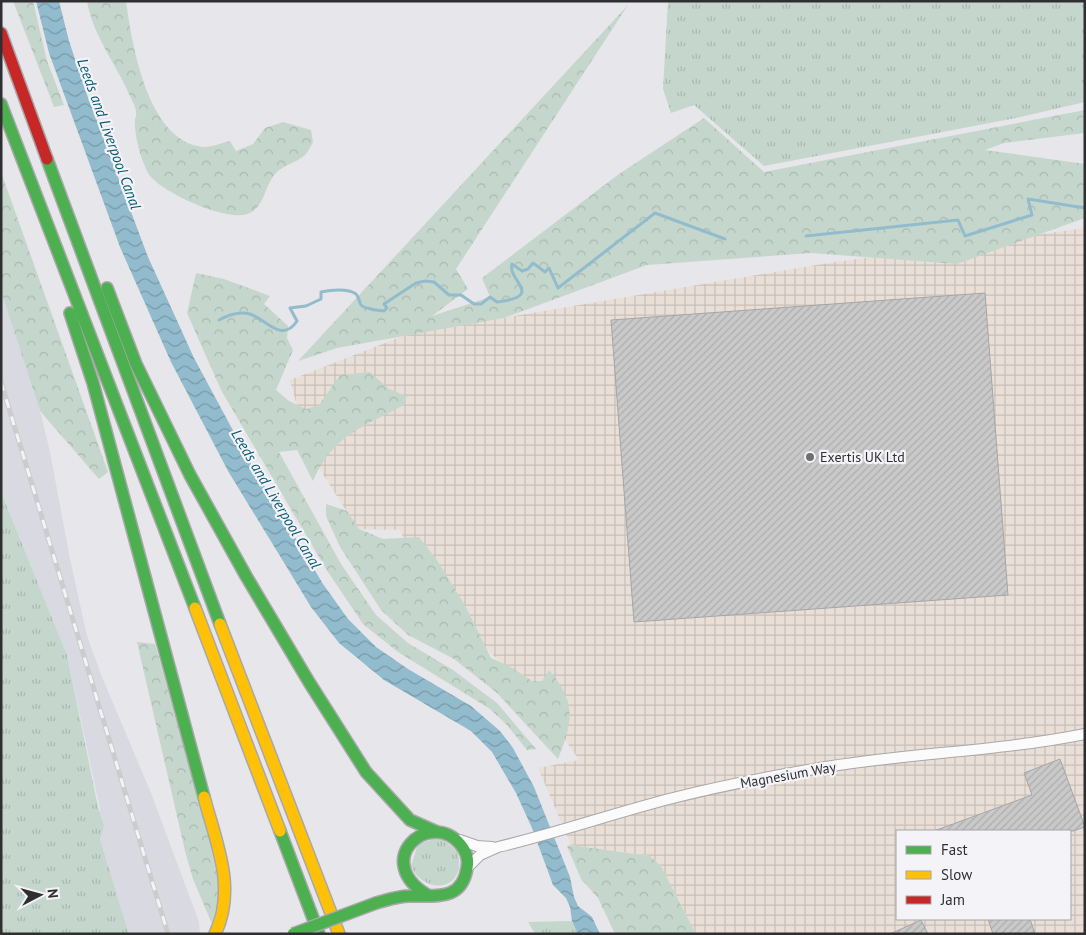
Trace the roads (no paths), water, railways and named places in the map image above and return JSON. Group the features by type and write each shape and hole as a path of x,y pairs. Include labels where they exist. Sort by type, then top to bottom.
{"highway":[{"path":"1,19 17,52 136,364 190,475 246,576 309,682 366,772 410,820 454,838 465,852 468,868 464,879 453,892 437,897 406,896 376,903 293,934"},
{"path":"1,33 162,472 339,934"},
{"path":"1,104 319,934"},
{"path":"1,113 93,383 224,870 227,887 222,921 215,934"},
{"path":"429,896 411,886 405,877 403,867 404,856 408,846 416,838 426,833 437,832"},
{"path":"376,903 397,881 403,867"}],"street":[{"name":"Magnesium Way","path":"468,868 480,855 498,847 673,798 816,768 1033,744 1085,734"},
{"name":"Magnesium Way","path":"454,838 477,846 498,847"}],"water":[{"path":"36,1 59,1 69,41 86,92 148,257 194,358 250,462 323,584 348,619 376,647 408,669 471,706 500,731 513,748 534,787 570,877 578,906 592,917 600,934 578,934 572,921 570,907 566,898 553,885 532,828 516,793 492,752 471,731 384,680 339,643 311,607 228,471 171,362 120,247 49,53"}],"waterway":[{"path":"806,236 958,220 965,236 1032,215 1028,199 1085,208"},
{"path":"219,320 234,314 246,313 274,328 286,330 291,328 297,321 290,308 306,306 321,299 321,292 339,290 353,292 357,295 363,307 384,311 387,308 384,304 416,283 425,281 434,282 449,295 461,295 474,304 481,304 490,297 497,302 512,299 519,296 522,292 514,276 512,264 522,271 528,269 533,263 545,272 549,268 558,288 655,213 725,239"}],"railway":[{"path":"1,382 168,934"}],"place":[{"name":"Exertis UK Ltd","path":"810,457"}],"water label":[{"name":"Leeds and Liverpool Canal","path":"109,134"},
{"name":"Leeds and Liverpool Canal","path":"276,499"}]}
